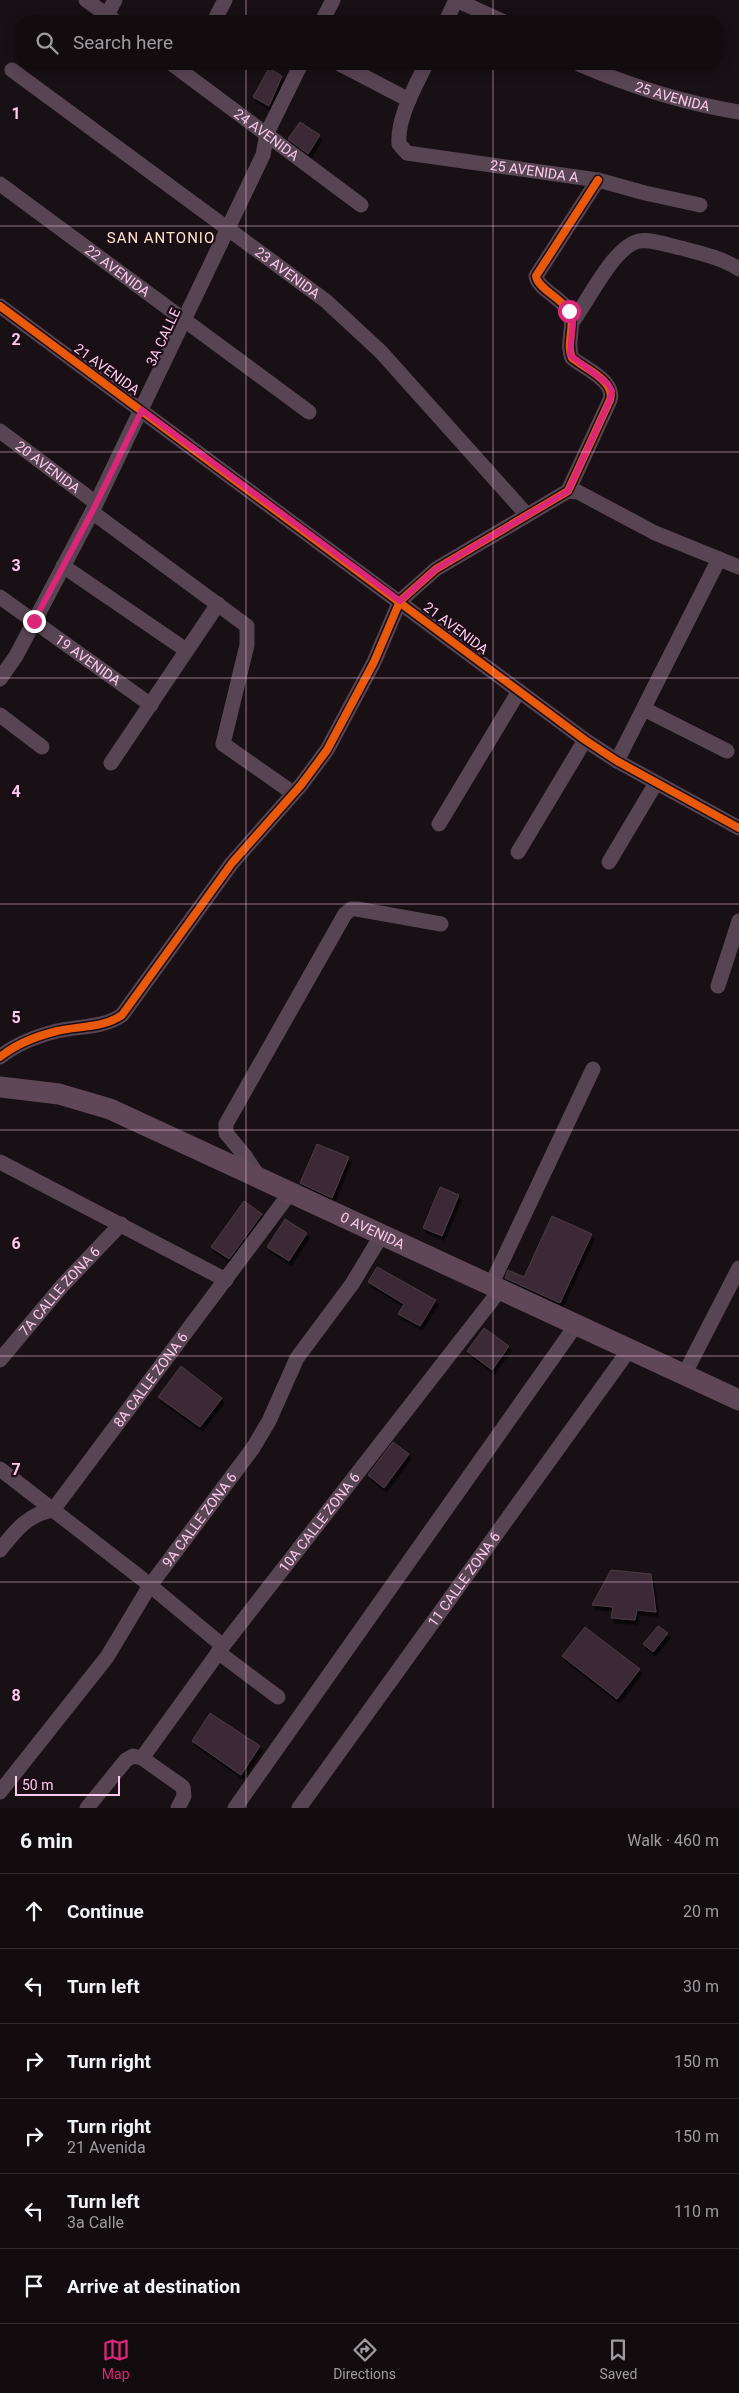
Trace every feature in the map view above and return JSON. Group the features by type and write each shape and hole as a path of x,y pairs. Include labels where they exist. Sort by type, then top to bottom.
{"street":[{"path":"86,0 107,15"},
{"path":"112,15 114,0"},
{"path":"217,15 225,0"},
{"path":"325,15 333,0"},
{"path":"449,15 456,0 489,15"},
{"name":"23 AVENIDA","path":"12,70 313,291 374,345 528,515"},
{"name":"24 AVENIDA","path":"190,70 267,133 361,205"},
{"name":"3A CALLE","path":"0,679 16,656 94,508 142,410 229,230 266,147 267,133 298,70"},
{"path":"352,70 409,100 423,70"},
{"name":"25 AVENIDA","path":"593,70 680,100 739,112"},
{"name":"25 AVENIDA A","path":"409,100 399,131 400,147 410,154 598,180 700,205"},
{"path":"573,321 564,303 539,284 536,276 598,180"},
{"name":"22 AVENIDA","path":"0,184 308,412"},
{"path":"0,1057 11,1048 35,1038 58,1031 103,1023 122,1015 232,863 293,793 327,750 374,662 400,601 436,569 568,491 610,400 612,391 608,384 570,355 573,321 617,256 632,244 648,242 672,246 721,260 739,269"},
{"name":"21 AVENIDA","path":"0,306 585,740 616,761 739,828"},
{"name":"20 AVENIDA","path":"0,431 94,508 244,622 248,630 235,702 223,744 293,793"},
{"path":"568,491 578,492 655,534 739,567"},
{"path":"616,761 719,559"},
{"path":"63,566 186,650"},
{"name":"19 AVENIDA","path":"0,597 151,705"},
{"path":"111,763 218,604"},
{"path":"439,824 520,691"},
{"path":"644,709 727,751"},
{"path":"0,715 42,747"},
{"path":"518,852 585,740"},
{"path":"609,862 656,783"},
{"path":"259,1177 245,1156 228,1138 225,1129 226,1124 346,914 351,909 357,909 441,924"},
{"path":"718,986 739,921"},
{"name":"10A CALLE ZONA 6","path":"87,1808 126,1760 137,1757 496,1287 593,1068"},
{"name":"0 AVENIDA","path":"0,1087 59,1094 110,1109 739,1400"},
{"path":"0,1162 226,1280"},
{"name":"8A CALLE ZONA 6","path":"52,1510 290,1193"},
{"name":"7A CALLE ZONA 6","path":"0,1360 62,1286 121,1224"},
{"name":"9A CALLE ZONA 6","path":"0,1792 108,1657 149,1587 253,1448 269,1420 298,1358 352,1284 381,1236"},
{"path":"684,1376 739,1268"},
{"path":"235,1808 576,1325"},
{"name":"11 CALLE ZONA 6","path":"299,1808 629,1350"},
{"path":"0,1469 141,1578 149,1587 278,1697"},
{"path":"0,1550 21,1525 30,1518 41,1512 52,1510"},
{"path":"137,1757 183,1787 184,1796 178,1808"}],"building":[{"path":"268,70 272,70 282,76 269,106 253,97"},
{"path":"300,122 320,135 308,154 288,139"},
{"path":"317,1144 349,1157 332,1198 300,1183"},
{"path":"440,1187 459,1195 442,1236 423,1228"},
{"path":"244,1201 262,1214 229,1259 211,1247"},
{"path":"552,1216 592,1234 560,1303 505,1278 508,1270 524,1277"},
{"path":"285,1219 307,1233 289,1261 267,1247"},
{"path":"377,1267 436,1300 420,1326 398,1314 404,1304 368,1282"},
{"path":"484,1328 509,1346 492,1370 467,1351"},
{"path":"181,1366 222,1398 200,1427 158,1397"},
{"path":"393,1442 409,1454 384,1488 368,1475"},
{"path":"611,1570 651,1574 656,1612 637,1610 635,1620 611,1618 613,1607 592,1605"},
{"path":"658,1626 668,1633 653,1652 643,1644"},
{"path":"585,1627 640,1669 617,1699 562,1656"},
{"path":"210,1713 260,1746 241,1775 192,1741"}],"cycle path":[{"path":"0,1057 20,1044 42,1035 65,1029 99,1024 122,1015 232,863 301,785 327,750 374,662 400,601 436,569 568,491 610,400 611,393 604,381 572,358 570,352 571,322 568,310 540,285 536,276 598,180"},
{"path":"0,306 585,740 617,761 739,828"}],"district":[{"name":"SAN ANTONIO","path":"161,238"}],"route":[{"path":"34,621 92,512 142,410 400,601 436,569 568,491 612,396 612,391 608,384 574,360 570,355 573,321 569,311"}]}
